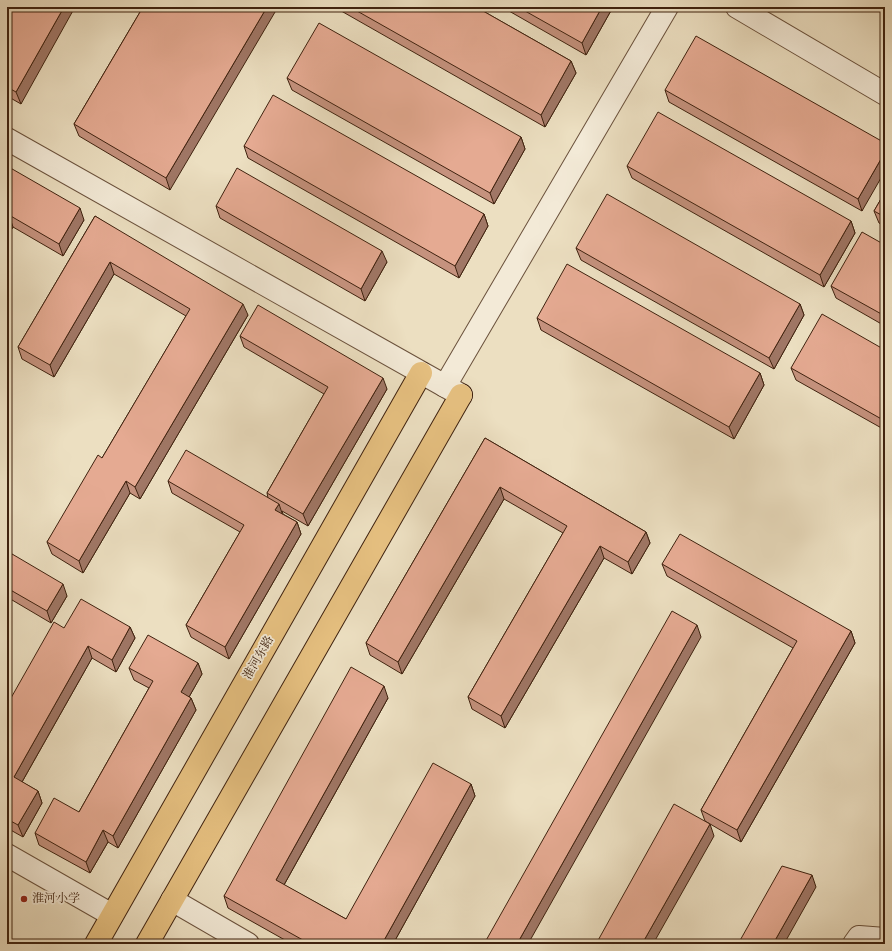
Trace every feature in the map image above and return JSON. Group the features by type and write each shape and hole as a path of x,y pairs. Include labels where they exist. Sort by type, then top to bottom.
{"main road":[{"name":"淮河东路","path":"96,944 421,373"},
{"path":"147,944 453,391"}],"street":[{"path":"7,139 453,391 667,7"},
{"path":"737,7 885,94"},
{"path":"7,856 112,915"},
{"path":"172,900 248,944"},
{"path":"854,944 859,936 885,939"}],"building":[{"path":"7,7 64,7 16,92 7,87"},
{"path":"143,7 267,7 166,178 74,124"},
{"path":"350,7 476,7 571,61 541,115"},
{"path":"518,7 602,7 582,43"},
{"path":"319,23 521,137 490,193 287,78"},
{"path":"696,36 885,143 885,152 858,199 665,90"},
{"path":"273,95 484,214 455,266 244,146"},
{"path":"658,112 851,221 820,275 627,166"},
{"path":"7,166 80,208 59,244 9,215 7,218"},
{"path":"237,168 382,251 361,289 216,206"},
{"path":"885,192 885,217 874,211"},
{"path":"607,194 800,304 769,358 576,248"},
{"path":"95,216 243,304 135,487 126,481 79,561 47,542 98,455 102,458 190,309 110,262 50,365 18,347"},
{"path":"862,232 885,245 885,316 831,286"},
{"path":"567,264 760,373 729,427 537,318"},
{"path":"258,305 383,378 303,514 267,493 328,387 240,336"},
{"path":"822,314 885,350 885,421 791,368"},
{"path":"485,438 646,532 628,562 600,546 501,716 468,697 567,526 500,487 398,662 366,643"},
{"path":"186,450 279,504 275,510 297,522 225,647 186,625 244,525 168,481"},
{"path":"680,534 851,631 737,830 701,810 797,641 662,564"},
{"path":"7,551 63,584 47,611 7,588"},
{"path":"81,599 130,627 112,660 88,646 14,777 38,791 18,825 7,819 7,705 54,622 64,628"},
{"path":"672,611 697,625 517,944 484,944"},
{"path":"148,635 198,663 181,692 191,698 113,836 103,830 86,862 35,833 54,798 79,812 153,681 129,668"},
{"path":"351,667 384,686 276,880 346,919 433,763 471,784 382,944 310,944 224,896"},
{"path":"674,804 710,824 642,944 596,944"},
{"path":"782,866 812,875 773,944 738,944"}],"place":[{"name":"淮河小学","path":"24,899"}]}
